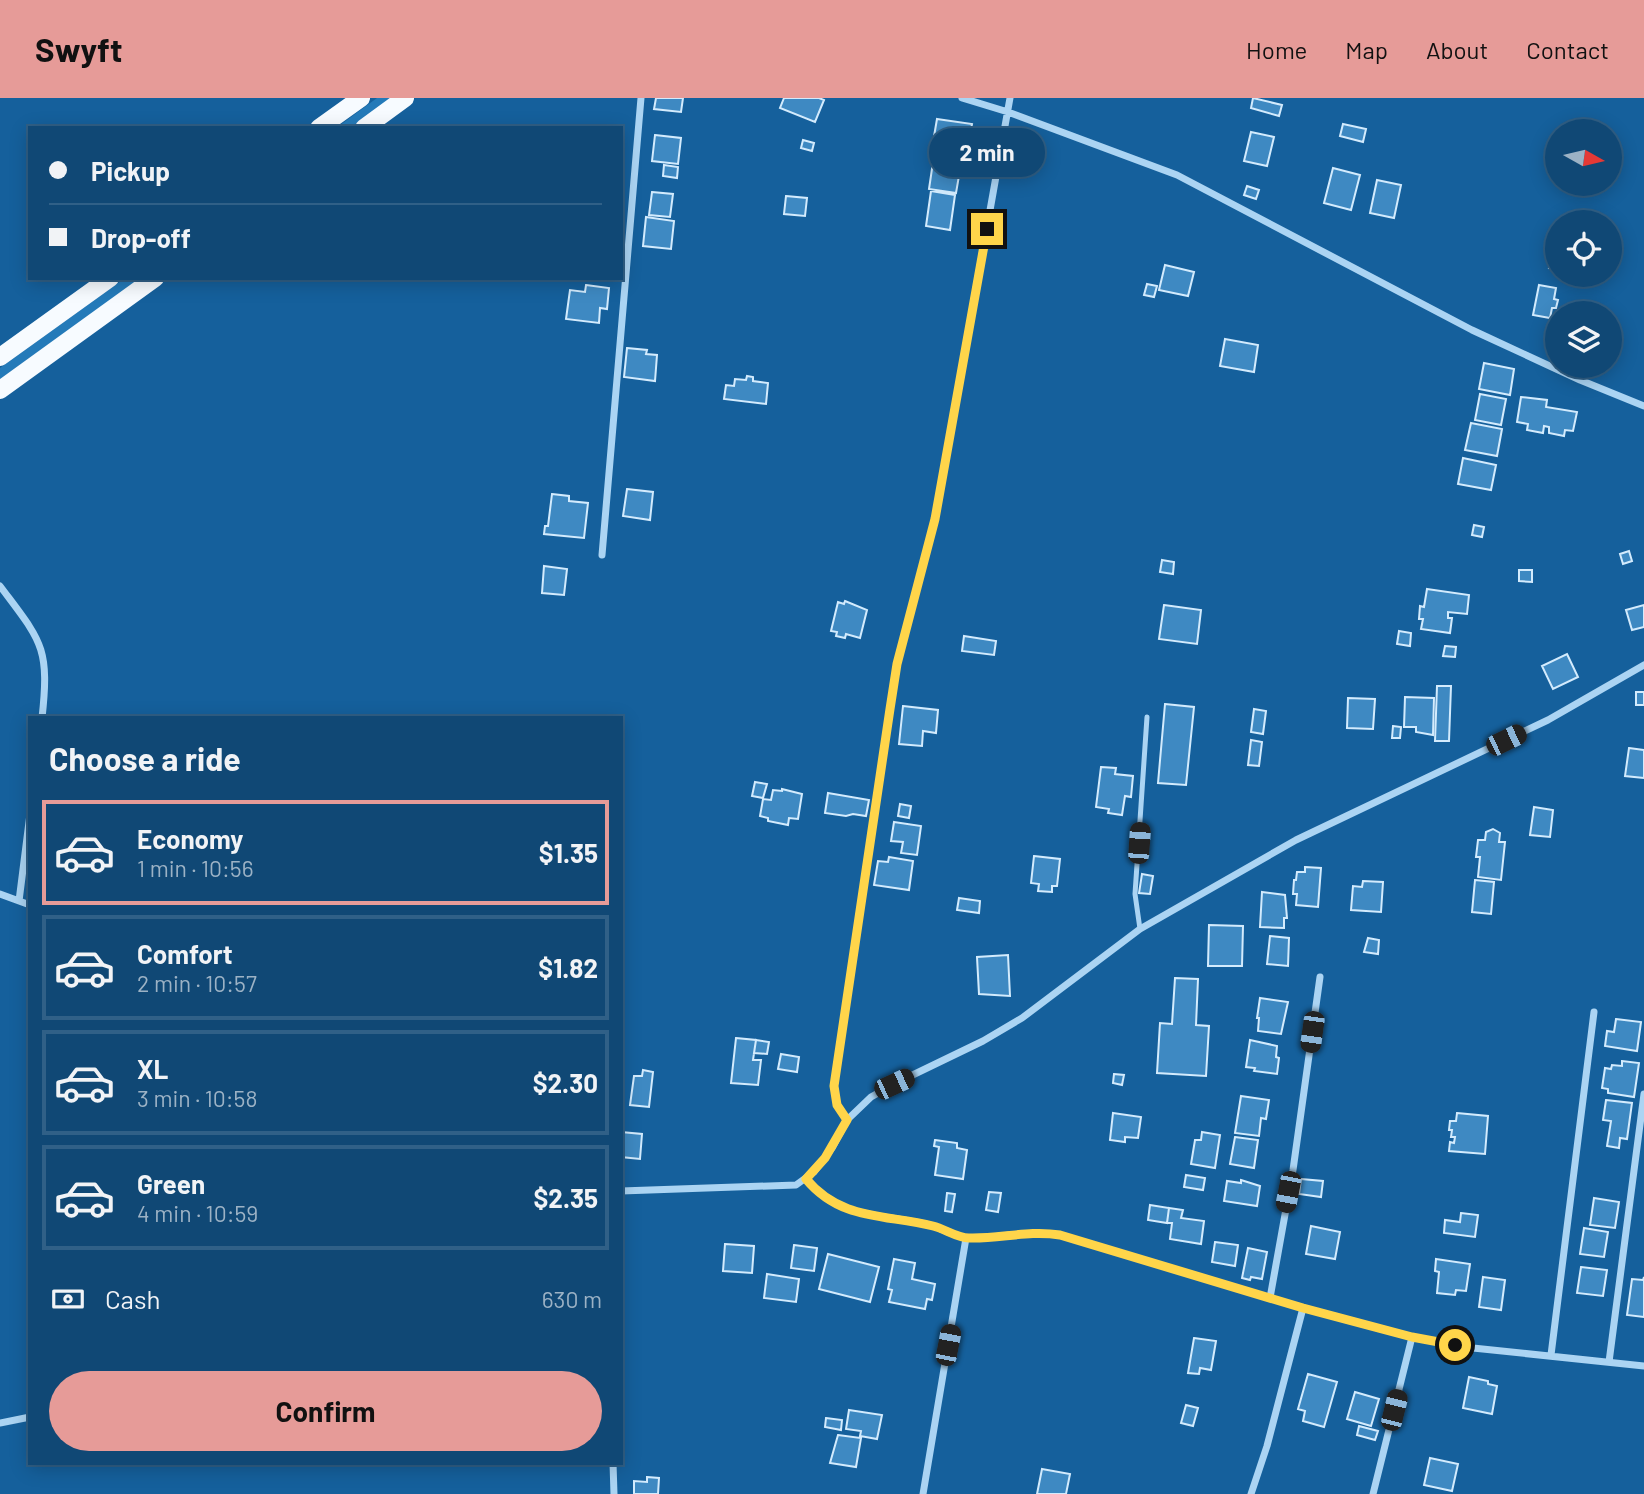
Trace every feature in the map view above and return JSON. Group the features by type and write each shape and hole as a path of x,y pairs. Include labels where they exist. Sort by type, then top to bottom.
{"main road":[{"path":"322,126 361,98"},
{"path":"367,126 405,98"},
{"path":"0,357 107,280"},
{"path":"0,390 152,280"}],"street":[{"path":"602,555 641,98"},
{"path":"962,98 1008,111 1177,174 1472,330 1644,406"},
{"path":"847,1120 837,1105 834,1086 897,664 935,519 1010,98"},
{"path":"0,586 34,632 43,652 46,671 42,716"},
{"path":"623,1191 796,1185 806,1179 825,1158 847,1120 883,1090 983,1041 1022,1018 1140,929 1296,840 1548,720 1644,665"},
{"path":"19,901 28,830"},
{"path":"0,894 28,904"},
{"path":"1270,1298 1293,1170 1320,977"},
{"path":"1551,1355 1594,1012"},
{"path":"1609,1362 1644,1094"},
{"path":"806,1179 824,1197 845,1209 933,1226 966,1238 1031,1232 1060,1235 1303,1308 1412,1337 1473,1348 1644,1366"},
{"path":"923,1494 966,1238"},
{"path":"1251,1494 1267,1447 1303,1308"},
{"path":"1373,1494 1412,1337"},
{"path":"0,1423 28,1417"},
{"path":"612,1465 614,1494"}],"lane":[{"path":"1140,929 1135,894 1147,717"}],"shaded area":[{"path":"377,98 392,98 353,126 339,126"},
{"path":"122,280 138,280 0,379 0,368"}],"building":[{"path":"656,98 683,98 681,112 654,109"},
{"path":"784,98 824,100 815,122 780,108"},
{"path":"1253,98 1282,105 1279,116 1251,108"},
{"path":"937,119 972,124 964,153 932,148"},
{"path":"1343,124 1366,129 1363,142 1340,136"},
{"path":"1251,132 1274,137 1267,166 1244,161"},
{"path":"655,135 681,138 678,164 652,161"},
{"path":"803,140 814,143 812,151 801,148"},
{"path":"933,162 943,163 942,168 960,170 956,193 929,189"},
{"path":"664,165 678,167 677,178 663,176"},
{"path":"1333,168 1360,175 1351,210 1324,203"},
{"path":"1377,180 1401,185 1394,218 1370,213"},
{"path":"1247,186 1259,190 1256,199 1244,195"},
{"path":"931,191 955,195 950,230 926,226"},
{"path":"652,192 673,194 670,217 649,215"},
{"path":"786,196 807,198 805,216 784,214"},
{"path":"646,217 674,221 671,249 643,246"},
{"path":"1165,265 1194,272 1188,296 1159,290"},
{"path":"1147,284 1157,286 1154,297 1144,295"},
{"path":"586,285 609,288 607,309 600,308 599,323 566,319 570,290 585,292"},
{"path":"1539,285 1556,288 1554,299 1558,301 1545,301 1545,317 1533,315"},
{"path":"1225,339 1258,345 1254,372 1220,366"},
{"path":"627,348 647,350 646,354 657,355 655,381 624,377"},
{"path":"1484,363 1514,369 1510,395 1479,389"},
{"path":"747,376 753,377 753,381 768,383 766,404 724,399 726,385 734,386 735,379 746,380"},
{"path":"1480,394 1506,399 1501,425 1475,420"},
{"path":"1521,397 1547,400 1546,407 1577,412 1573,431 1565,430 1564,436 1549,433 1549,427 1544,426 1543,433 1527,430 1528,424 1517,422"},
{"path":"1471,423 1502,429 1497,456 1465,450"},
{"path":"1463,458 1496,465 1491,490 1458,484"},
{"path":"627,489 653,492 650,520 623,516"},
{"path":"552,494 569,496 569,501 588,503 584,538 544,534 545,526 548,526"},
{"path":"1474,525 1484,527 1482,537 1472,535"},
{"path":"1629,551 1632,561 1623,564 1620,554"},
{"path":"1162,560 1174,562 1173,574 1160,572"},
{"path":"544,566 567,569 564,595 542,593"},
{"path":"1519,570 1532,570 1532,582 1519,581"},
{"path":"1427,589 1469,595 1467,614 1448,612 1448,618 1452,618 1450,633 1421,629 1423,619 1419,619 1420,606 1424,607"},
{"path":"845,601 867,610 860,638 846,634 845,638 836,636 837,632 831,631 838,602 844,604"},
{"path":"1164,605 1201,610 1197,644 1159,639"},
{"path":"1644,605 1644,627 1632,630 1626,610"},
{"path":"1399,631 1411,633 1410,646 1397,644"},
{"path":"964,636 996,641 994,655 962,651"},
{"path":"1445,646 1456,647 1455,657 1443,656"},
{"path":"1567,654 1578,677 1553,689 1542,666"},
{"path":"1437,686 1451,686 1449,741 1435,741"},
{"path":"1636,692 1644,692 1644,705 1636,705"},
{"path":"1405,697 1434,698 1433,735 1416,732 1416,727 1404,727"},
{"path":"1348,698 1375,699 1373,729 1347,728"},
{"path":"1165,704 1194,707 1186,785 1158,783"},
{"path":"903,706 938,710 936,733 923,731 922,746 899,744"},
{"path":"1254,709 1266,711 1263,734 1251,732"},
{"path":"1393,726 1401,727 1400,738 1392,738"},
{"path":"1251,740 1262,742 1259,766 1248,765"},
{"path":"1629,748 1644,750 1644,778 1625,776"},
{"path":"1101,767 1116,768 1115,774 1133,776 1131,797 1125,796 1122,815 1108,813 1109,809 1096,807"},
{"path":"755,782 767,784 763,798 752,796"},
{"path":"782,789 802,794 798,819 789,818 788,825 768,821 768,818 760,816 763,799 771,800 773,790"},
{"path":"828,793 869,800 866,816 825,813"},
{"path":"900,804 911,806 909,818 898,816"},
{"path":"1534,807 1553,810 1550,837 1530,835"},
{"path":"894,822 921,826 917,855 901,853 903,842 891,841"},
{"path":"1493,829 1500,833 1499,842 1505,842 1501,880 1478,877 1478,840 1485,840 1486,832"},
{"path":"1034,856 1060,859 1057,886 1052,886 1052,892 1038,891 1039,884 1031,883"},
{"path":"889,857 913,861 909,890 874,885 878,861 888,862"},
{"path":"1305,867 1321,868 1318,907 1296,905 1297,894 1293,894 1294,880 1297,872 1305,872"},
{"path":"1142,874 1153,876 1150,894 1139,893"},
{"path":"1475,880 1494,882 1491,914 1472,912"},
{"path":"1363,881 1383,882 1381,912 1351,910 1353,886 1362,887"},
{"path":"1262,892 1285,895 1287,918 1284,918 1284,928 1260,927"},
{"path":"959,898 980,901 979,913 957,910"},
{"path":"1209,925 1243,926 1242,966 1208,966"},
{"path":"1270,936 1289,938 1288,966 1267,964"},
{"path":"1368,938 1379,940 1378,954 1364,952"},
{"path":"1008,955 1010,996 979,994 977,957"},
{"path":"1175,978 1198,979 1196,1025 1209,1026 1206,1076 1157,1073 1160,1023 1172,1024"},
{"path":"1260,998 1288,1002 1281,1034 1258,1031"},
{"path":"1616,1019 1641,1022 1637,1051 1605,1046 1607,1031 1614,1032"},
{"path":"736,1038 756,1040 753,1060 761,1060 758,1085 731,1083"},
{"path":"756,1040 769,1042 767,1054 754,1053"},
{"path":"1250,1040 1277,1046 1277,1074 1254,1071 1255,1068 1246,1067"},
{"path":"781,1054 799,1057 797,1072 778,1069"},
{"path":"1622,1061 1639,1063 1634,1097 1608,1093 1608,1089 1602,1088 1605,1068 1611,1069 1612,1065 1622,1066"},
{"path":"643,1070 653,1072 649,1107 630,1105 634,1076 642,1076"},
{"path":"1114,1074 1124,1075 1122,1085 1113,1083"},
{"path":"1241,1096 1269,1100 1266,1119 1261,1118 1259,1136 1235,1133"},
{"path":"1606,1100 1632,1103 1627,1139 1620,1138 1619,1148 1607,1146 1611,1121 1603,1120"},
{"path":"1113,1113 1141,1117 1138,1138 1125,1137 1125,1142 1110,1140"},
{"path":"1457,1113 1488,1116 1485,1154 1449,1151 1450,1142 1454,1143 1455,1137 1451,1137 1450,1121 1456,1121"},
{"path":"623,1132 642,1134 640,1159 623,1157"},
{"path":"1202,1132 1220,1135 1215,1168 1191,1164 1195,1140 1201,1140"},
{"path":"1235,1137 1258,1140 1254,1168 1230,1164"},
{"path":"935,1140 957,1143 957,1148 967,1150 963,1179 935,1175 939,1147 934,1146"},
{"path":"1186,1175 1205,1178 1203,1190 1184,1187"},
{"path":"1301,1179 1323,1181 1321,1197 1299,1194"},
{"path":"1241,1180 1260,1186 1257,1206 1224,1201 1227,1181 1241,1183"},
{"path":"989,1192 1001,1193 998,1212 986,1210"},
{"path":"947,1193 955,1194 952,1212 945,1211"},
{"path":"1594,1198 1619,1202 1615,1228 1590,1225"},
{"path":"1150,1205 1169,1208 1167,1223 1148,1220"},
{"path":"1169,1208 1183,1210 1181,1218 1204,1221 1201,1244 1170,1239 1172,1223 1167,1223"},
{"path":"1461,1213 1478,1215 1475,1237 1444,1233 1445,1220 1460,1222"},
{"path":"1311,1226 1340,1232 1335,1259 1306,1254"},
{"path":"1584,1228 1608,1232 1604,1257 1580,1254"},
{"path":"1215,1242 1238,1245 1235,1266 1212,1262"},
{"path":"725,1244 754,1246 752,1273 723,1271"},
{"path":"794,1245 817,1248 814,1271 791,1268"},
{"path":"1248,1248 1267,1252 1262,1279 1242,1278"},
{"path":"828,1254 879,1267 870,1302 819,1289"},
{"path":"894,1259 915,1263 912,1279 935,1284 932,1300 927,1299 925,1309 889,1302 892,1290 888,1289"},
{"path":"1436,1259 1470,1264 1466,1291 1456,1290 1455,1295 1437,1293 1439,1272 1435,1271"},
{"path":"1581,1267 1607,1270 1603,1296 1577,1293"},
{"path":"767,1274 799,1279 796,1302 764,1298"},
{"path":"1483,1277 1505,1280 1501,1310 1479,1307"},
{"path":"1644,1277 1644,1317 1627,1315 1632,1279 1643,1280"},
{"path":"1194,1338 1216,1341 1211,1370 1200,1368 1199,1374 1188,1373"},
{"path":"1308,1374 1337,1382 1324,1427 1303,1421 1305,1411 1298,1409"},
{"path":"1469,1377 1497,1386 1492,1414 1463,1408"},
{"path":"1355,1392 1379,1399 1371,1426 1347,1419"},
{"path":"1186,1405 1198,1408 1193,1426 1181,1423"},
{"path":"849,1410 882,1415 877,1439 860,1436 861,1431 846,1429"},
{"path":"826,1418 842,1420 841,1430 825,1427"},
{"path":"1359,1426 1378,1431 1375,1440 1357,1435"},
{"path":"838,1435 861,1438 856,1467 830,1463"},
{"path":"1430,1458 1458,1464 1452,1491 1424,1485"},
{"path":"1042,1469 1070,1474 1066,1494 1037,1494"},
{"path":"647,1477 659,1478 658,1494 634,1494 634,1481 647,1482"}],"route":[{"path":"987,229 935,519 897,664 834,1086 837,1105 847,1120 832,1148 806,1179 824,1197 845,1209 933,1226 966,1238 1031,1232 1060,1235 1303,1308 1330,1313 1412,1337 1455,1345"}]}
